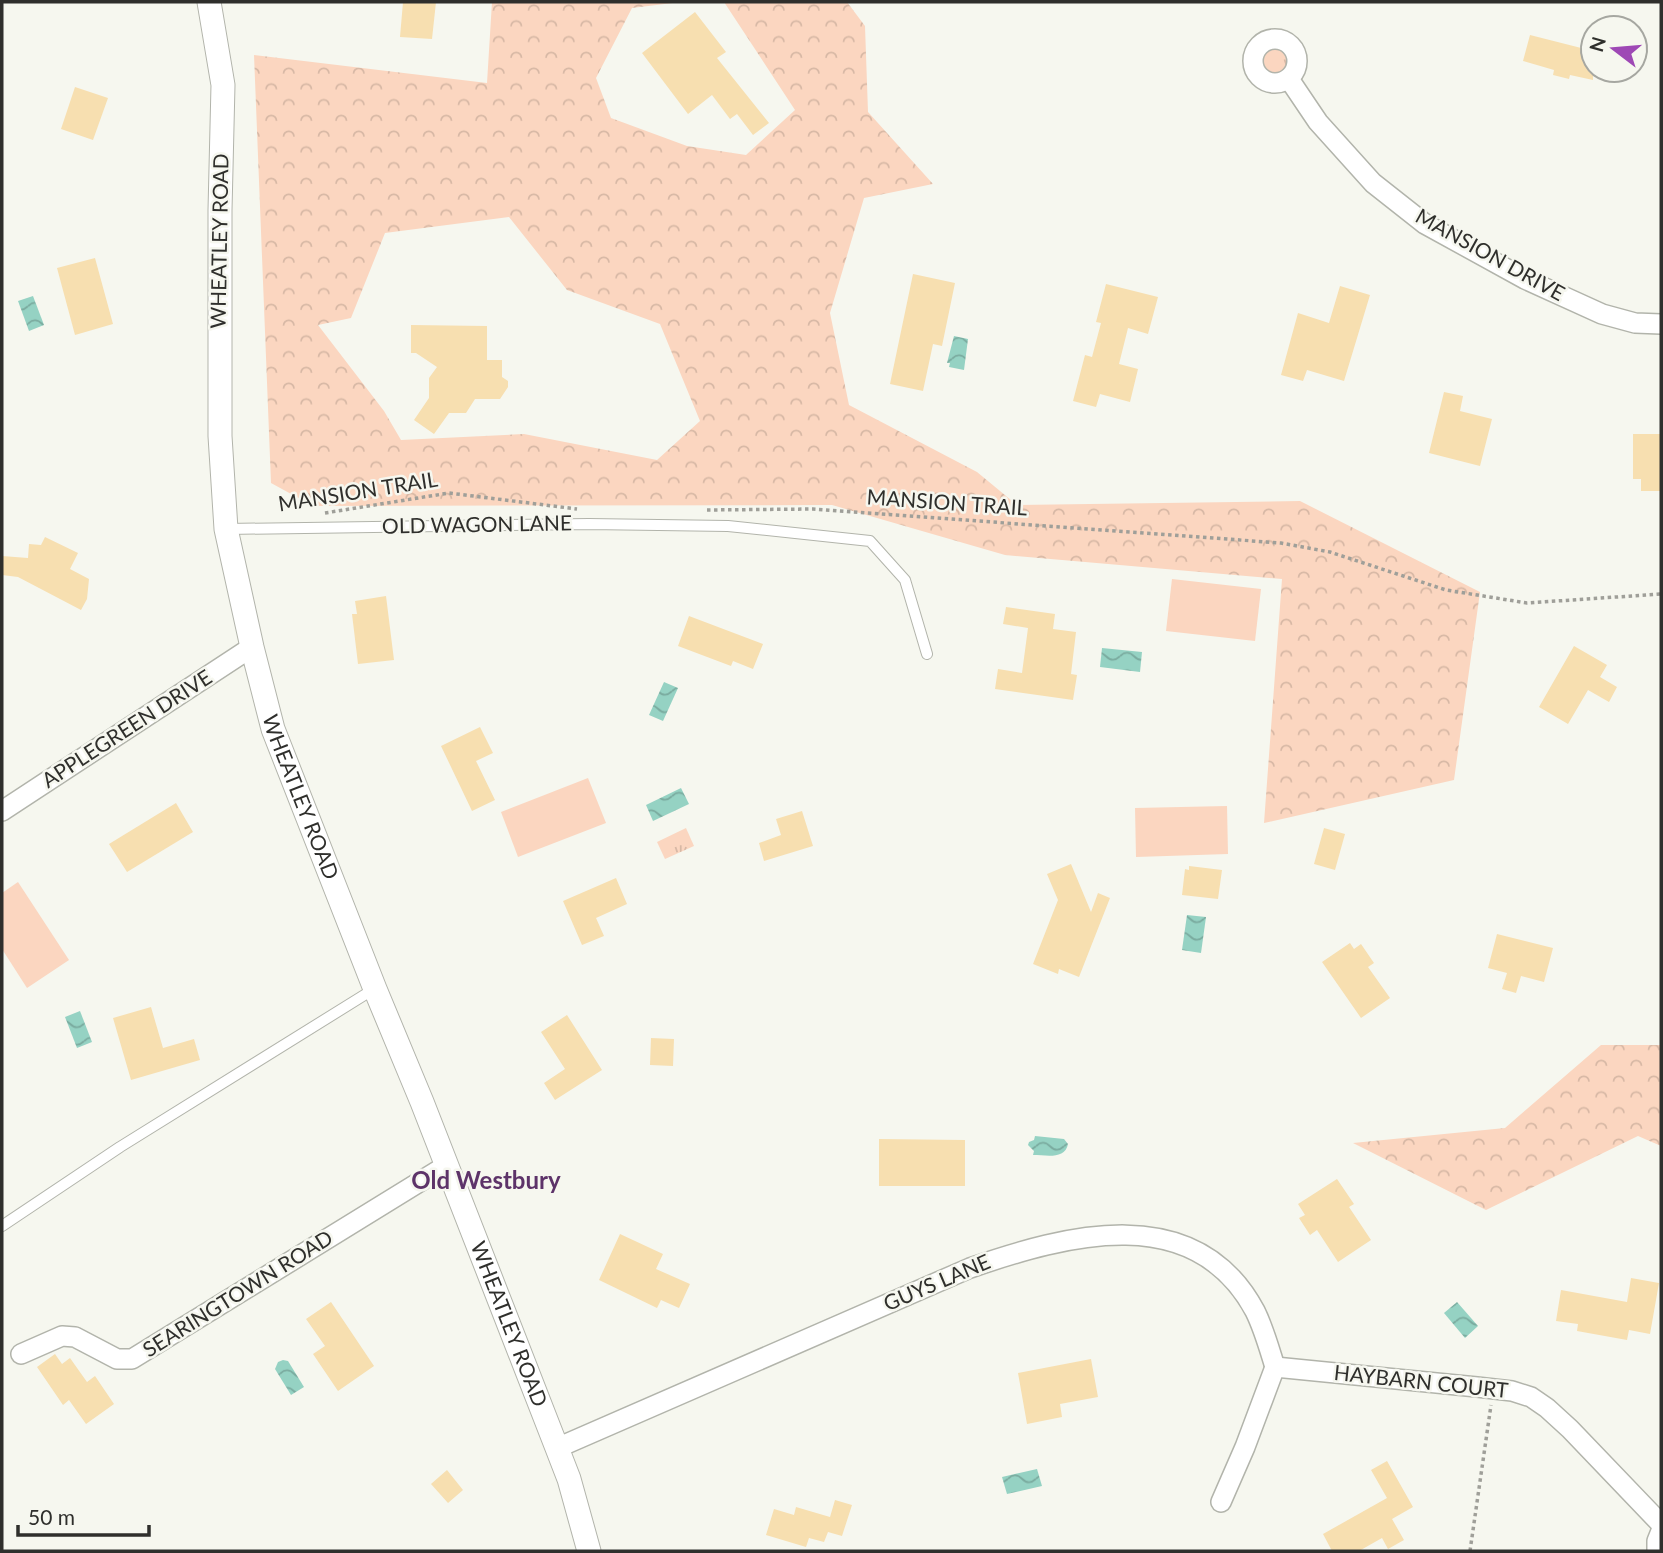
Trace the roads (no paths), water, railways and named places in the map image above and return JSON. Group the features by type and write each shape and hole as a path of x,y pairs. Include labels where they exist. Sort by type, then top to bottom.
{"street":[{"name":"WHEATLEY ROAD","path":"209,2 223,85 219,223 220,422 226,529 252,647 273,729 569,1479 589,1551"},
{"name":"MANSION DRIVE","path":"1289,79 1318,122 1373,183 1425,224 1525,279 1602,314 1635,323 1661,324"},
{"name":"APPLEGREEN DRIVE","path":"2,811 252,647"},
{"name":"SEARINGTOWN ROAD","path":"21,1354 62,1336 75,1337 117,1359 132,1359 447,1165"},
{"name":"GUYS LANE","path":"557,1448 970,1268 1029,1247 1093,1235 1136,1234 1165,1239 1181,1243 1209,1259 1230,1278 1254,1309 1275,1367"},
{"name":"HAYBARN COURT","path":"1275,1367 1493,1389 1531,1397 1547,1408 1661,1524"},
{"path":"1221,1502 1275,1367"},
{"path":"1657,1551 1661,1531"}],"lane":[{"name":"OLD WAGON LANE","path":"226,529 589,524 728,527 870,541 905,580 927,654"},
{"path":"2,1226 120,1147 375,989"}],"water":[{"path":"33,296 44,325 29,331 18,301"},
{"path":"954,336 968,339 964,370 949,367 950,363 947,363"},
{"path":"1102,648 1142,652 1140,672 1100,667"},
{"path":"664,682 678,688 663,721 649,715"},
{"path":"681,788 689,804 653,821 646,805"},
{"path":"1187,915 1206,917 1201,953 1182,950"},
{"path":"80,1011 92,1042 77,1048 65,1017"},
{"path":"1035,1136 1064,1139 1068,1144 1059,1155 1033,1155 1034,1151 1028,1145"},
{"path":"1457,1302 1478,1326 1465,1338 1444,1313"},
{"path":"288,1361 304,1387 291,1395 275,1369 278,1362"},
{"path":"1037,1469 1042,1486 1007,1494 1002,1477"}],"district":[{"name":"Old Westbury","path":"486,1181"}]}
